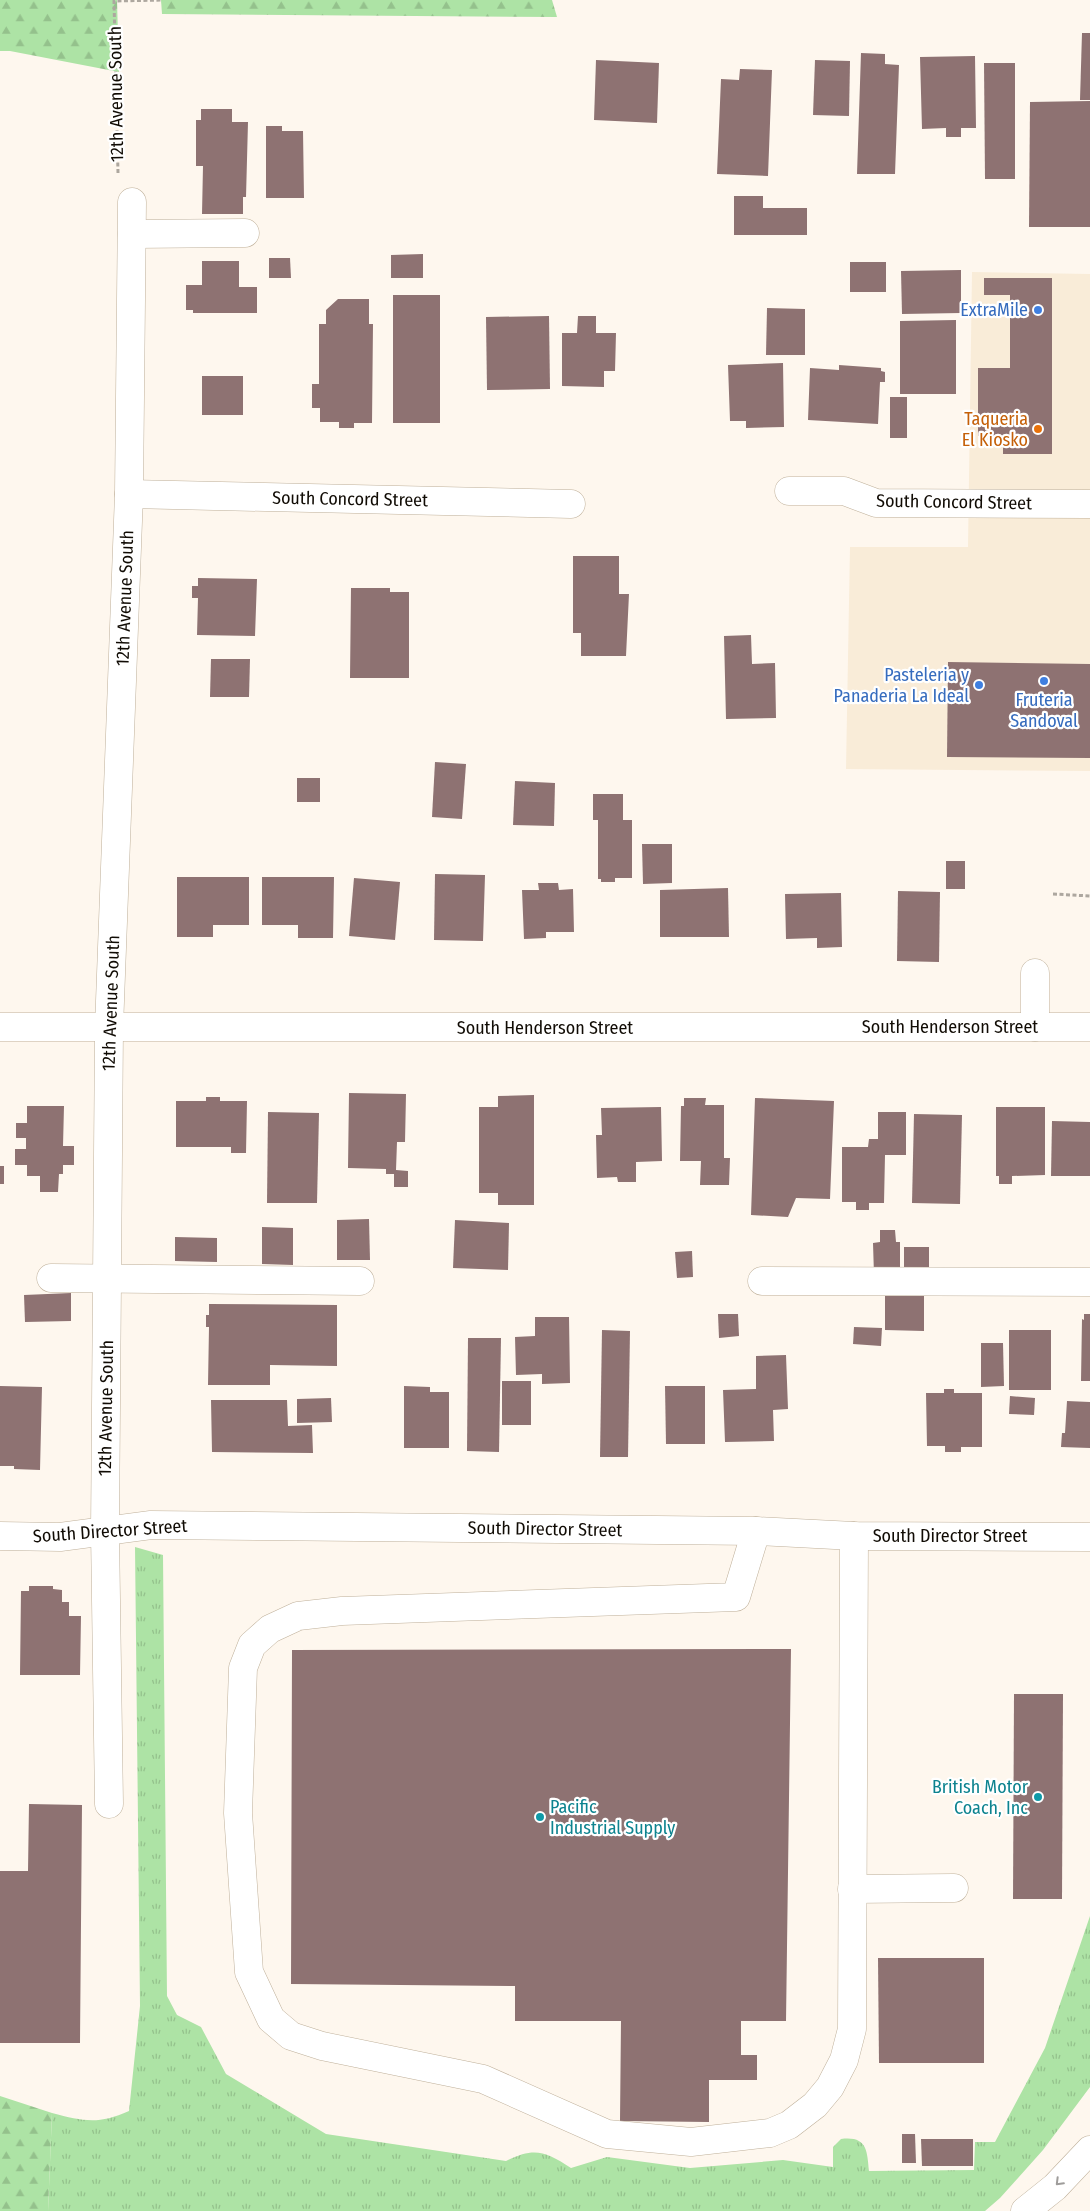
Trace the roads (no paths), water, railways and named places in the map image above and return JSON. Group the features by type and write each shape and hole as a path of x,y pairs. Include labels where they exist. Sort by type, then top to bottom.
{"main road":[{"name":"12th Avenue South","path":"110,1804 105,1532 110,1028 129,494 132,202"},
{"path":"132,234 245,233"},
{"name":"South Concord Street","path":"789,491 844,491 876,503 1090,504"},
{"name":"South Concord Street","path":"129,494 571,504"},
{"path":"1035,973 1035,1027"},
{"name":"South Henderson Street","path":"0,1027 1090,1027"},
{"path":"51,1278 360,1281"},
{"path":"762,1281 1090,1282"},
{"name":"South Director Street","path":"0,1536 60,1537 151,1525 756,1531 854,1536 1090,1537"},
{"path":"756,1531 736,1597 342,1611 298,1616 270,1629 252,1644 243,1668 238,1813 249,1972 271,2019 291,2036 322,2046 483,2079 607,2134 691,2142 770,2133 789,2125 816,2105 830,2086 844,2060 852,2029 854,1536"},
{"path":"852,1889 954,1888"},
{"path":"1025,2211 1055,2187 1090,2150"}],"place":[{"name":"ExtraMile","path":"1038,310"},
{"name":"Taqueria El Kiosko","path":"1038,429"},
{"name":"Fruteria Sandoval","path":"1044,681"},
{"name":"Pasteleria y Panaderia La Ideal","path":"979,685"},
{"name":"British Motor Coach, Inc","path":"1038,1797"},
{"name":"Pacific Industrial Supply","path":"540,1817"}]}
